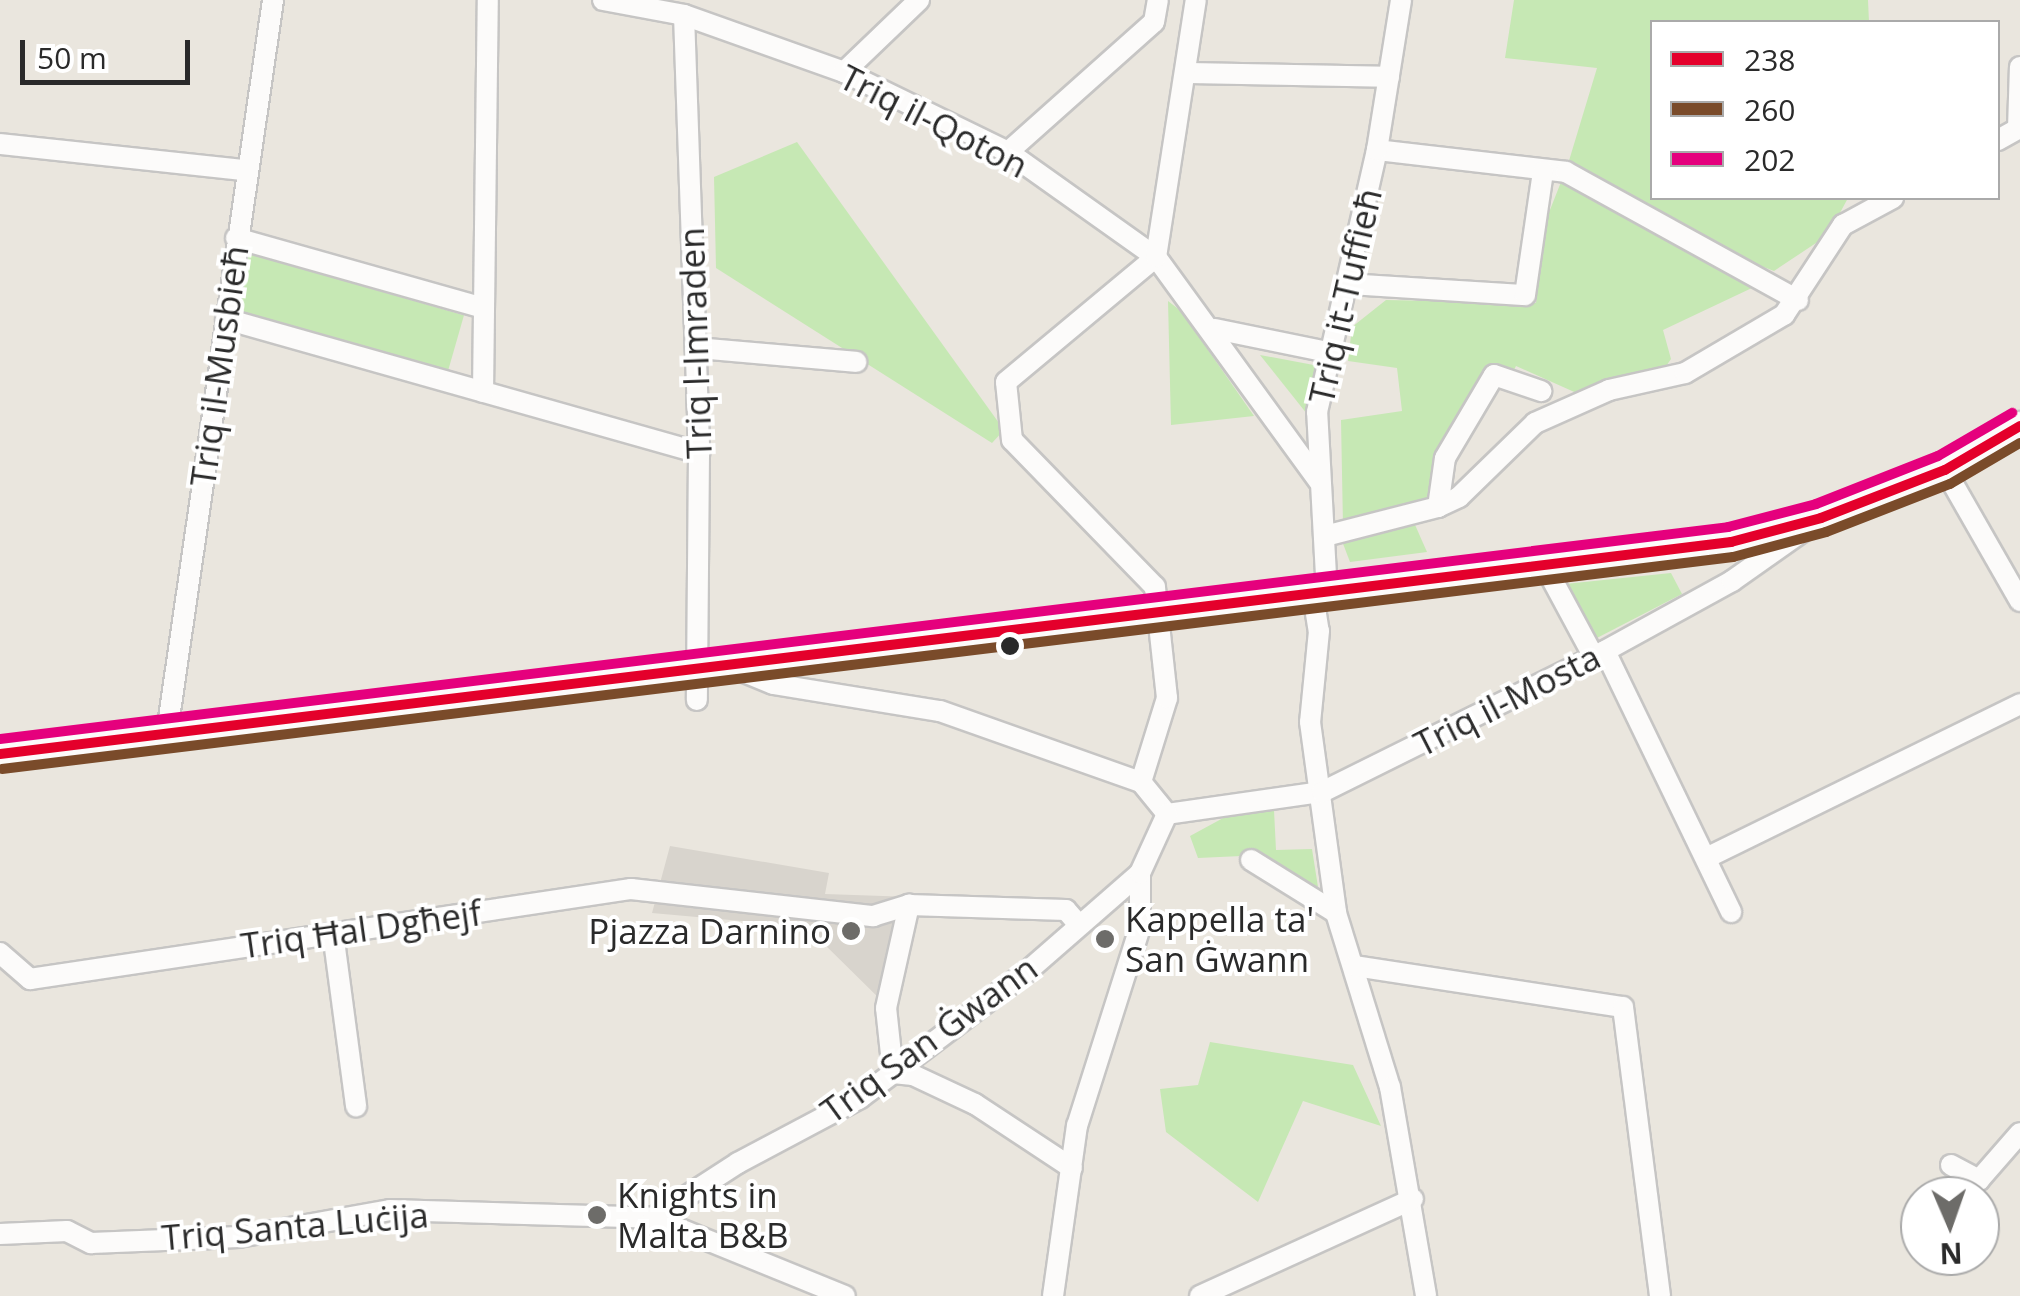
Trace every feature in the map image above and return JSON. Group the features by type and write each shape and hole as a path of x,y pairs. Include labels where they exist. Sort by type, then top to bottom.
{"street":[{"name":"Triq il-Musbieħ","path":"168,732 245,170 274,0"},
{"path":"483,392 488,0"},
{"name":"Triq il-Qoton","path":"603,0 655,3 844,72 1008,152 1156,257 1215,329 1319,481"},
{"path":"844,72 919,0"},
{"path":"1008,152 1154,22 1158,0"},
{"path":"1054,1296 1077,1126 1140,927 1140,873 1167,814 1146,796 1141,782 1167,698 1156,587 1012,440 1006,382 1156,257 1196,0"},
{"name":"Triq it-Tuffieħ","path":"1401,0 1377,150 1317,412 1325,536 1310,722 1336,913 1390,1087 1413,1199 1426,1296"},
{"name":"Triq l-Imraden","path":"684,15 697,348 698,686"},
{"path":"2000,139 2018,129 2020,67"},
{"path":"1186,73 1389,78"},
{"path":"0,144 245,170"},
{"path":"1377,150 1566,172 1798,300"},
{"path":"1348,284 1525,295 1543,171"},
{"path":"1325,536 1459,498 1534,423 1609,390 1685,373 1784,315 1798,300 1843,225 1889,200"},
{"path":"236,238 482,308"},
{"path":"226,319 699,453"},
{"path":"1215,329 1328,352"},
{"path":"697,348 856,362"},
{"path":"1438,507 1445,458 1494,375 1541,390"},
{"path":"0,754 168,732 698,686 732,667 1731,542 1820,518 1945,470 2020,426"},
{"path":"1945,470 2020,601"},
{"name":"Triq il-Mosta","path":"1167,814 1322,792 1599,654 1732,581 1820,518"},
{"path":"1546,568 1599,654 1731,912"},
{"path":"732,667 774,684 940,711 1141,782"},
{"path":"1706,858 2020,704"},
{"path":"1250,860 1336,913"},
{"name":"Triq San Ġwann","path":"653,1218 894,1073 1140,873"},
{"name":"Triq Ħal Dgħejf","path":"0,953 30,979 631,889 872,916 909,905"},
{"path":"1072,1168 976,1104 914,1075 894,1073 886,1008 909,905 1066,910 1079,925"},
{"path":"333,933 356,1106"},
{"path":"1354,966 1623,1007 1660,1296"},
{"path":"1951,1165 1978,1180 2020,1133"},
{"path":"1200,1296 1413,1199"},
{"name":"Triq Santa Luċija","path":"0,1234 68,1231 90,1243 239,1236 390,1210 653,1218"},
{"path":"653,1218 845,1296"}],"green space":[{"path":"1514,0 1868,0 1869,20 1650,20 1650,200 1847,200 1828,235 1774,271 1735,256 1568,164 1597,68 1505,58"},
{"path":"797,142 1004,430 992,443 716,268 714,177"},
{"path":"1561,182 1754,287 1663,330 1671,359 1662,372 1581,395 1516,366 1512,374 1487,373 1441,457 1428,503 1343,526 1341,420 1402,411 1397,368 1348,361 1352,327 1386,300 1536,303 1546,220"},
{"path":"240,251 464,315 447,373 223,309"},
{"path":"1168,301 1181,311 1254,416 1171,425"},
{"path":"1260,355 1319,366 1311,419"},
{"path":"1412,518 1427,552 1350,562 1342,541"},
{"path":"1671,573 1682,594 1593,640 1565,584"},
{"path":"1274,810 1276,850 1312,849 1318,887 1270,867 1263,855 1198,858 1190,836 1225,817"},
{"path":"1210,1042 1353,1065 1381,1126 1303,1101 1258,1202 1166,1132 1160,1089 1198,1085"}],"shaded area":[{"name":"Pjazza Darnino","path":"670,846 829,873 825,894 912,897 889,1008 818,938 785,925 652,913"}],"transit line":[{"name":"202","path":"0,739 1728,527 1816,504 1938,456 2012,413"},
{"name":"238","path":"0,754 1731,542 1821,518 1945,470 2020,426"},
{"name":"260","path":"2,769 1733,557 1826,532 1950,484 2020,443"}],"place":[{"name":"Pjazza Darnino","path":"851,931"},
{"name":"Kappella ta' San Ġwann","path":"1105,939"},
{"name":"Knights in Malta B&B","path":"597,1215"}]}
